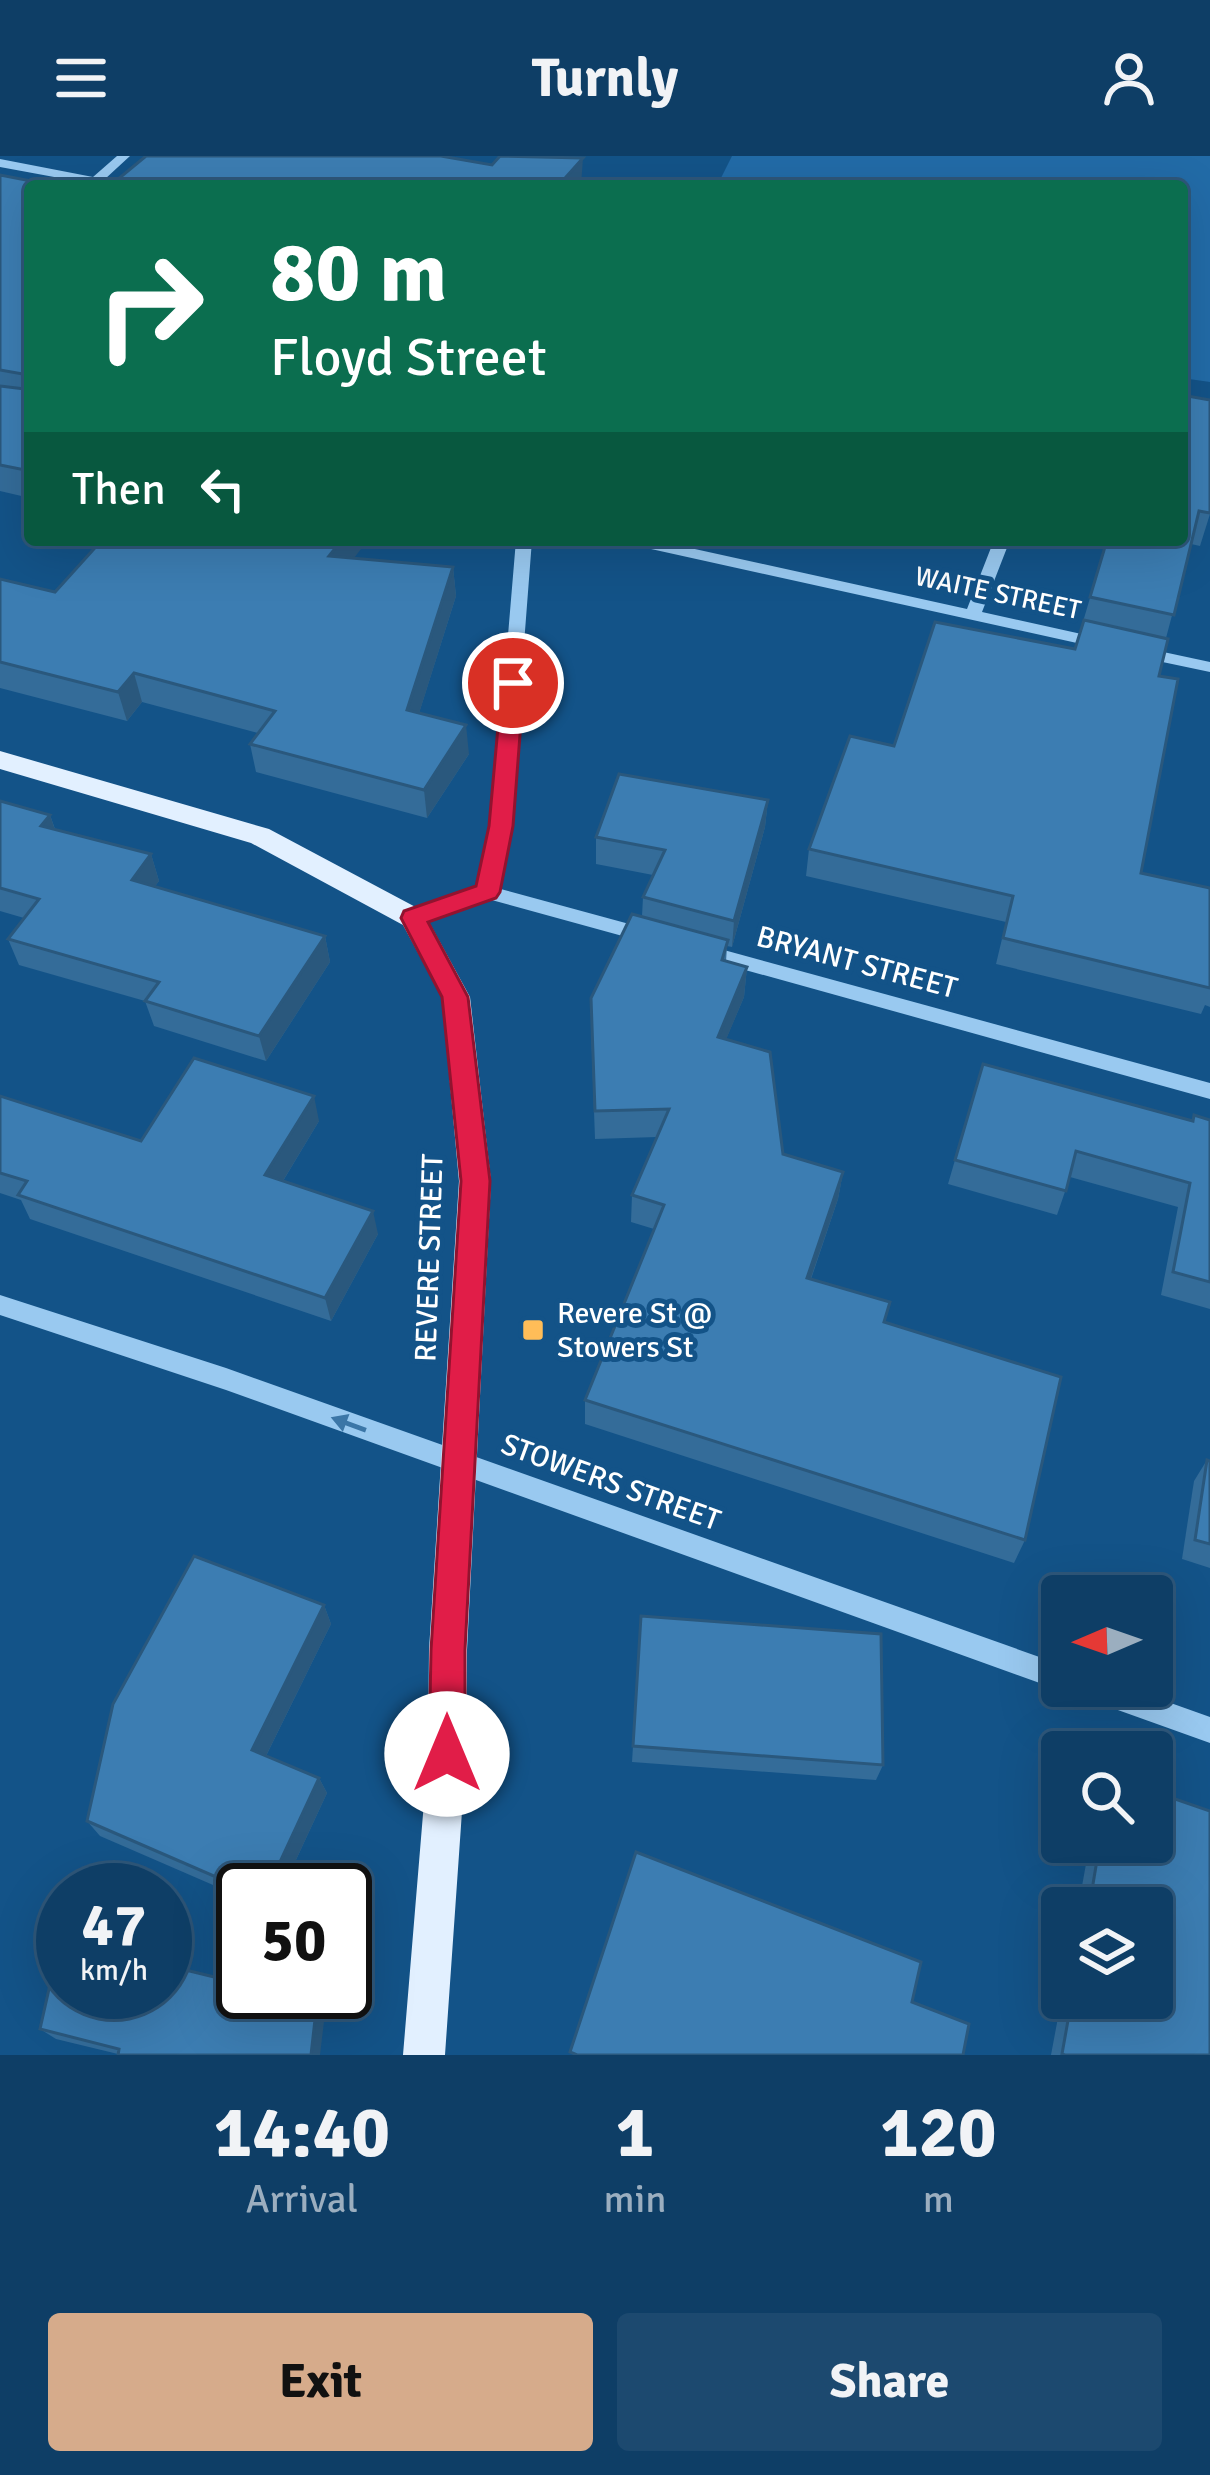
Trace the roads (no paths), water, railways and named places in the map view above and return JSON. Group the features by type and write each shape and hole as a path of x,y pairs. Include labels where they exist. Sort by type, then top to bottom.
{"main road":[{"path":"0,760 260,836 413,918"},
{"name":"REVERE STREET","path":"413,918 455,997 476,1181 447,1754 424,2055"}],"street":[{"path":"96,180 124,156"},
{"path":"0,163 90,180"},
{"path":"487,892 501,826 524,546"},
{"name":"WAITE STREET","path":"660,546 1210,667"},
{"path":"973,615 1000,546"},
{"path":"413,918 487,892 668,941"},
{"name":"BRYANT STREET","path":"691,948 1210,1091"},
{"name":"STOWERS STREET","path":"0,1305 1041,1671"},
{"path":"1145,1707 1210,1730"}],"place":[{"name":"Revere St @ Stowers St","path":"533,1330"}]}
